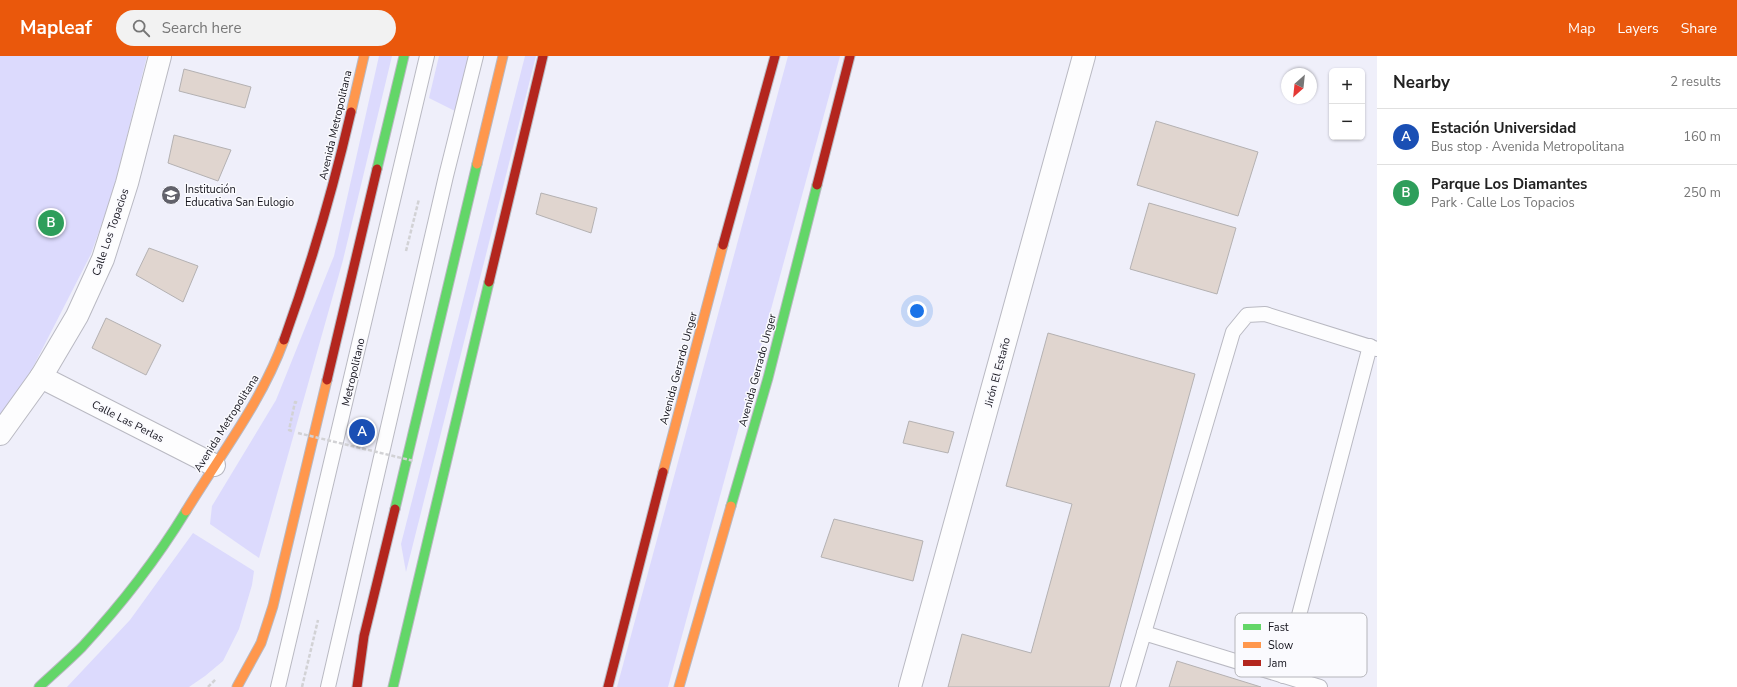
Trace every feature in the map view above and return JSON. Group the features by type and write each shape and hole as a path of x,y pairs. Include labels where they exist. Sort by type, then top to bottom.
{"main road":[{"name":"Avenida Metropolitana","path":"40,687 81,648 133,587 173,532 214,465 248,415 274,368 307,276 338,168 364,56"},
{"path":"237,687 261,643 273,606 404,56"},
{"path":"357,687 364,636 503,56"},
{"path":"393,687 543,56"},
{"name":"Avenida Gerardo Unger","path":"608,687 689,370 775,56"},
{"name":"Avenida Gerrado Unger","path":"679,687 768,378 850,56"}],"street":[{"name":"Calle Los Topacios","path":"0,434 41,377 77,316 103,258 127,183 160,56"},
{"name":"Jirón El Estaño","path":"910,687 1084,56"},
{"name":"Calle Las Perlas","path":"41,377 214,465"}],"lane":[{"name":"Metropolitano","path":"278,687 427,56"},
{"path":"328,687 446,176 476,56"},
{"path":"1128,687 1234,332 1247,315 1265,314 1374,347 1300,613"},
{"path":"1144,633 1235,661"},
{"path":"1286,677 1320,687"}],"path":[{"path":"406,250 419,199"},
{"path":"298,433 414,461"},
{"path":"302,687 318,620"}],"shaded area":[{"path":"0,56 147,56 113,192 91,254 31,371 0,416"},
{"path":"379,56 392,56 343,260 259,558 210,524 212,506 276,400 334,256"},
{"path":"439,56 469,56 455,111 429,98"},
{"path":"525,56 536,56 406,572 401,544"},
{"path":"788,56 840,56 668,687 617,687"},
{"path":"193,533 254,571 252,585 239,629 223,661 189,687 67,687 130,620"}],"building":[{"path":"184,69 251,87 245,108 179,91"},
{"path":"1156,121 1258,152 1238,216 1137,185"},
{"path":"174,135 231,150 218,181 168,163"},
{"path":"541,193 597,208 591,233 536,214"},
{"path":"1149,203 1236,228 1217,294 1130,269"},
{"path":"149,248 198,266 183,302 136,275"},
{"path":"106,318 161,345 146,375 92,348"},
{"path":"1048,333 1195,374 1109,687 948,687 962,634 1031,653 1072,504 1006,486"},
{"path":"909,421 954,432 948,453 903,443"},
{"path":"834,519 923,541 913,581 821,557"},
{"path":"1177,661 1261,687 1169,687"}],"traffic: fast":[{"path":"377,169 404,56"},
{"path":"395,509 477,164"},
{"path":"731,506 768,378 817,185"},
{"path":"393,687 489,282"},
{"path":"39,687 82,647 110,615 150,565 186,511"}],"traffic: slow":[{"path":"351,112 364,56"},
{"path":"477,164 503,56"},
{"path":"663,472 723,245"},
{"path":"186,511 252,407 275,363 284,340"},
{"path":"237,687 261,643 273,606 327,380"},
{"path":"679,687 731,506"}],"traffic: jam":[{"path":"489,282 543,56"},
{"path":"723,245 775,56"},
{"path":"817,185 850,56"},
{"path":"284,340 321,227 351,112"},
{"path":"327,380 377,169"},
{"path":"608,687 663,472"},
{"path":"357,687 364,636 395,509"}],"place":[{"name":"Institución Educativa San Eulogio","path":"171,195"},
{"name":"Parque Los Diamantes","path":"51,223"},
{"name":"Estación Universidad","path":"362,432"}]}
